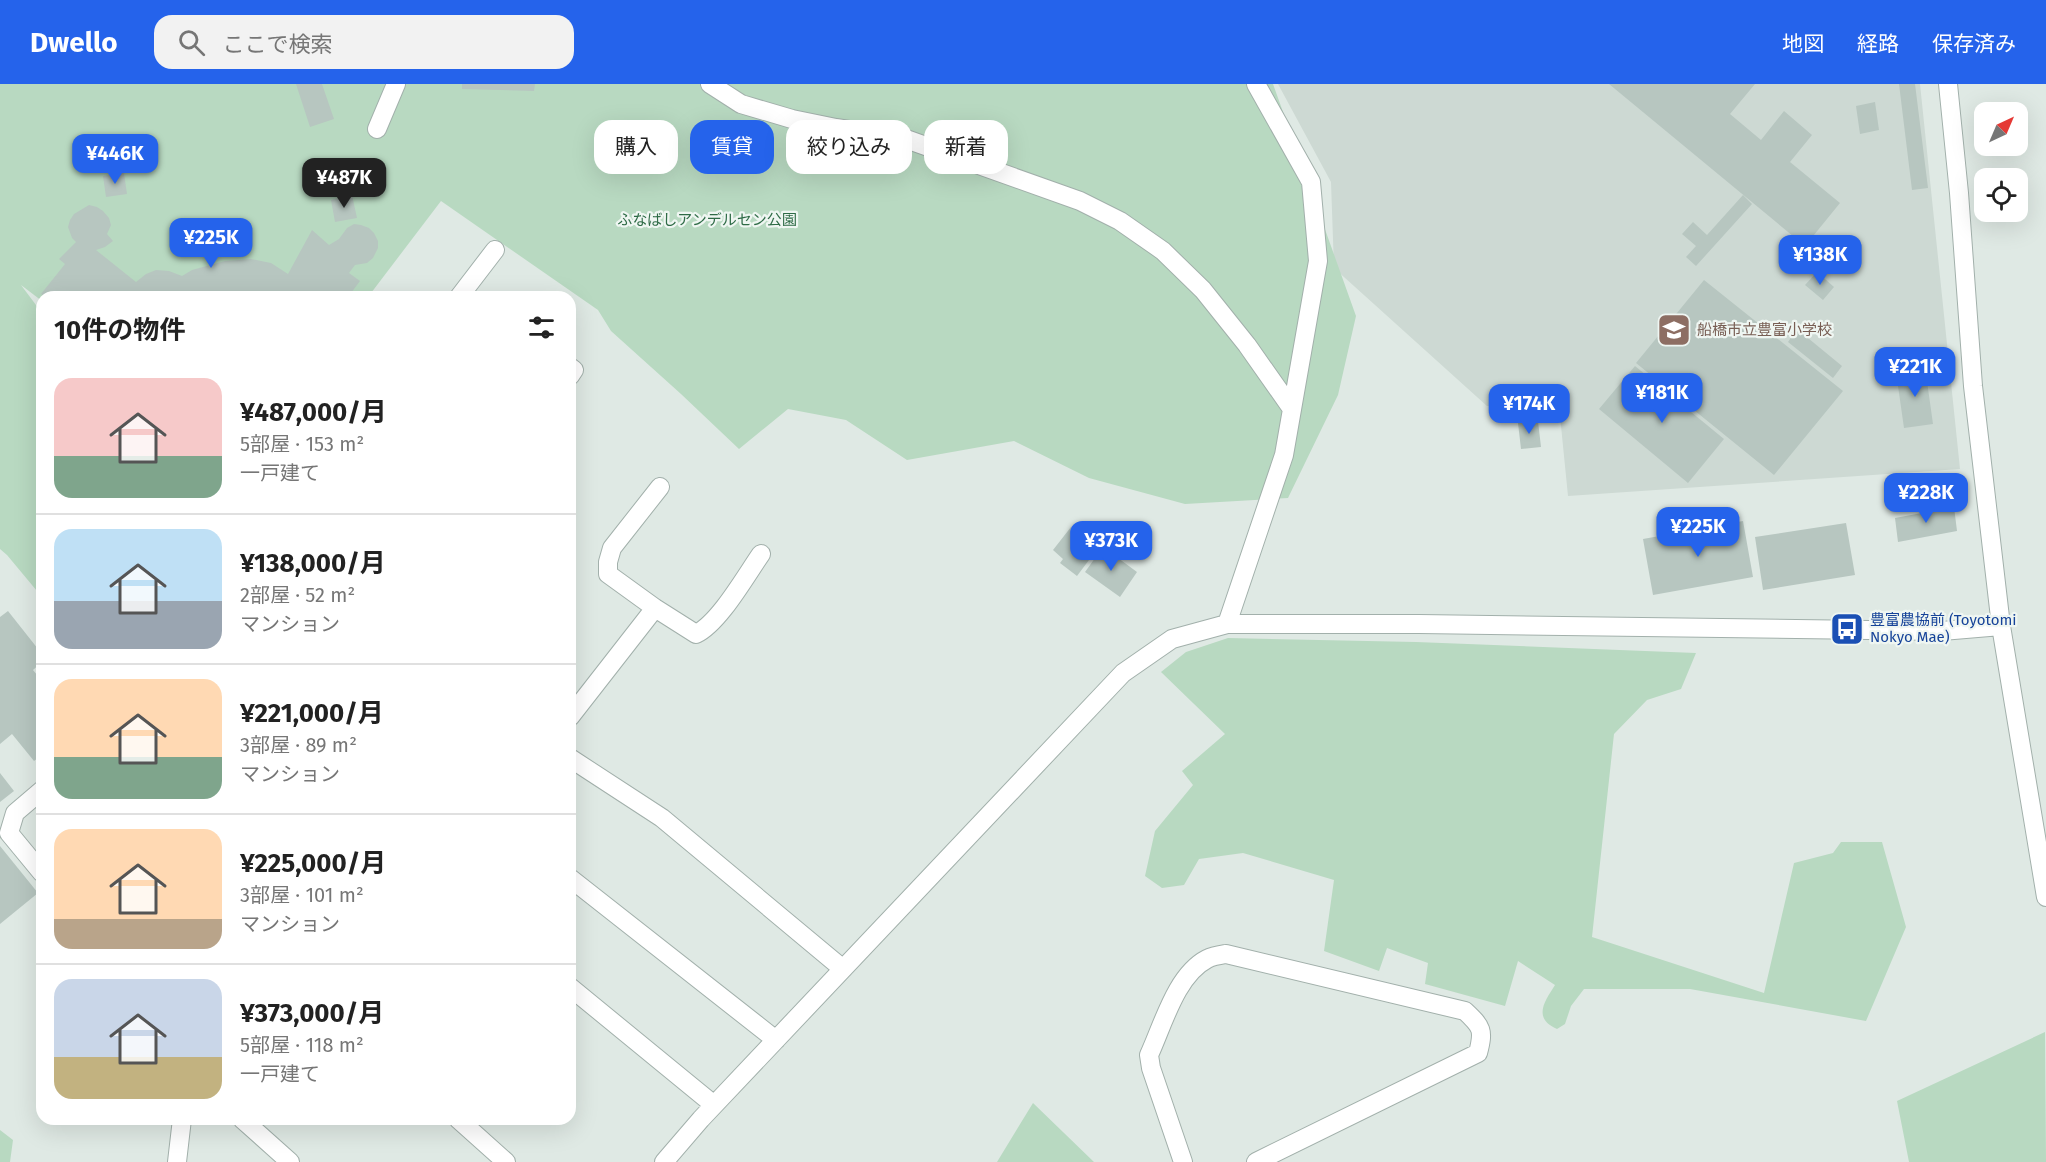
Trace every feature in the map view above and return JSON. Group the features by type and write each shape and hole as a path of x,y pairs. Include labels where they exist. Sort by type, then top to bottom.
{"street":[{"path":"377,129 396,84"},
{"path":"710,84 741,104 792,119 906,139 1080,201 1120,221 1163,251 1203,290 1247,345 1292,409"},
{"path":"1227,624 1284,455 1318,261 1311,182 1256,84"},
{"path":"1948,84 1959,192 1973,386 2001,626 2046,897"},
{"path":"470,291 495,250"},
{"path":"660,487 612,548 608,562 608,574 655,608 696,634 716,618 761,554"},
{"path":"576,709 655,608"},
{"path":"664,1162 714,1106 1123,673 1172,639 1227,624 1419,624 1942,631 2001,626"},
{"path":"576,762 662,818 843,969"},
{"path":"36,795 15,813 9,833 36,866"},
{"path":"576,883 776,1040"},
{"path":"1183,1162 1149,1056 1181,984 1195,967 1209,957 1226,954 1465,1011 1478,1023 1482,1037 1478,1053 1256,1162"},
{"path":"576,992 714,1106"},
{"path":"177,1162 181,1125"},
{"path":"249,1125 290,1162"},
{"path":"465,1125 506,1162"}],"shaded area":[{"name":"船橋市立豊富小学校","path":"1278,84 1920,84 1960,469 1568,496 1559,406 1487,406 1334,268 1331,182"}],"green space":[{"name":"ふなばしアンデルセン公園","path":"0,84 1273,84 1356,316 1338,395 1288,498 1185,504 1089,478 1014,441 907,460 846,420 788,409 739,449 611,331 598,310 576,295 576,291 571,291 441,201 373,291 36,291 36,296 21,285 36,305 36,590 0,549"},
{"path":"1228,638 1416,642 1696,653 1681,689 1647,700 1614,734 1592,937 1764,993 1794,863 1833,853 1841,842 1882,842 1906,927 1866,1021 1690,989 1584,989 1571,1006 1565,1024 1557,1029 1549,1025 1543,1014 1545,1003 1555,985 1518,961 1505,1006 1425,984 1428,963 1387,948 1379,971 1324,951 1334,880 1243,853 1199,859 1184,885 1162,888 1145,876 1155,831 1193,785 1182,771 1225,734 1161,672 1186,652"},
{"path":"2045,1032 2046,1162 1909,1162 1897,1101"},
{"path":"1033,1103 1094,1162 997,1162"},
{"path":"0,1130 13,1140 10,1162 0,1162"}],"building":[{"path":"296,84 322,84 334,119 310,127"},
{"path":"462,84 535,84 534,91 462,89"},
{"path":"1609,84 1755,84 1730,114 1761,140 1784,111 1812,135 1790,162 1840,203 1805,246"},
{"path":"1899,84 1915,84 1928,188 1912,190"},
{"path":"1875,102 1879,130 1860,134 1856,106"},
{"path":"124,173 127,194 106,197 103,176"},
{"path":"352,195 357,218 335,222 331,200"},
{"path":"1743,195 1752,204 1696,266 1686,257 1696,246 1682,234 1693,222 1707,235"},
{"path":"89,205 103,211 111,225 107,234 113,241 96,250 136,282 156,270 169,271 182,276 192,270 225,261 251,259 271,263 288,274 312,230 329,245 339,239 347,228 354,224 369,228 374,233 378,241 378,248 373,258 367,263 355,265 349,273 360,281 352,291 43,291 65,264 59,259 76,242 68,227 74,214"},
{"path":"1817,272 1834,287 1823,300 1805,285"},
{"path":"1704,280 1843,391 1774,475 1636,363"},
{"path":"1797,329 1842,366 1833,378 1788,342"},
{"path":"1635,366 1724,439 1688,483 1599,409"},
{"path":"1925,367 1933,424 1904,428 1896,372"},
{"path":"1538,421 1541,447 1521,449 1518,423"},
{"path":"1954,507 1957,531 1898,542 1895,518"},
{"path":"1743,521 1753,577 1653,595 1643,539"},
{"path":"1846,523 1855,575 1763,590 1755,537"},
{"path":"1071,527 1098,548 1077,576 1060,563 1063,559 1053,550"},
{"path":"1103,547 1137,572 1120,597 1085,572"},
{"path":"8,611 36,646 36,667 33,670 36,674 36,760 34,761 12,734 0,744 0,617"},
{"path":"0,773 14,791 0,802"},
{"path":"0,846 36,891 36,895 0,924"}],"place":[{"name":"船橋市立豊富小学校","path":"1674,330"},
{"name":"豊富農協前 (Toyotomi Nokyo Mae)","path":"1847,629"}]}
